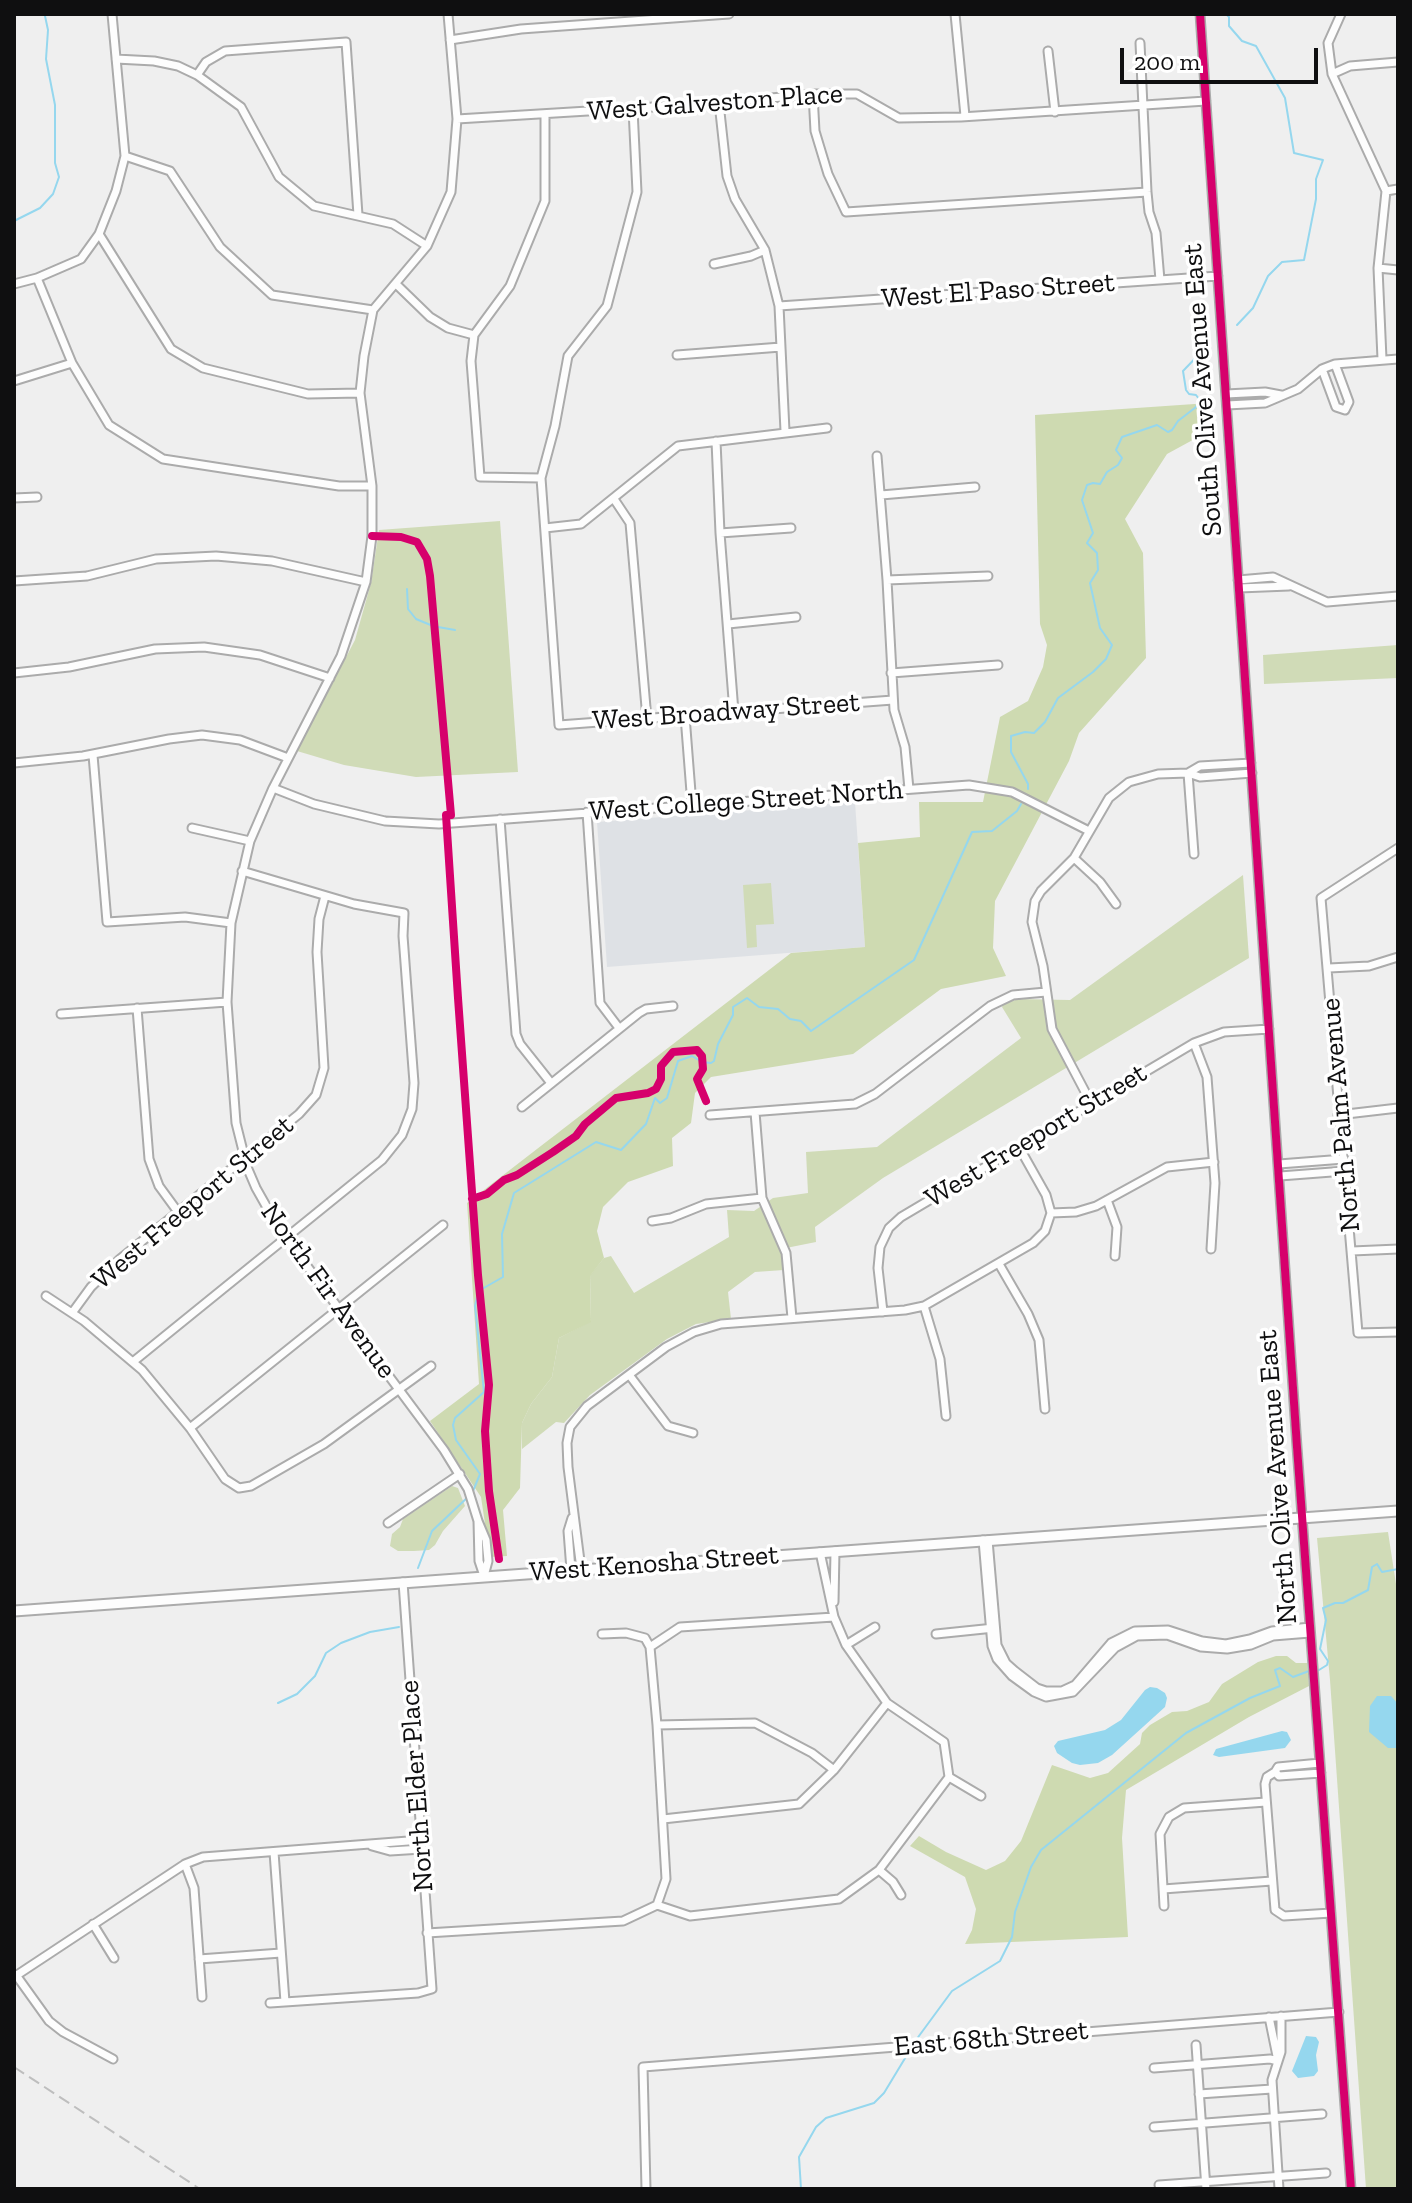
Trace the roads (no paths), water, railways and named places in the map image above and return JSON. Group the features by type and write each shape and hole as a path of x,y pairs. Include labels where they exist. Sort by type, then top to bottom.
{"main road":[{"name":"West Kenosha Street","path":"14,1611 1398,1511"}],"street":[{"path":"14,284 37,278 81,259 99,234 116,191 125,156 112,14"},
{"path":"125,156 170,171 220,247 272,295 373,310 427,246 451,192 457,119 448,14"},
{"path":"450,40 521,29 729,14"},
{"path":"955,14 965,116"},
{"name":"South Olive Avenue East","path":"1200,14 1251,763"},
{"path":"1341,14 1328,43 1332,74 1386,191 1378,268 1382,359"},
{"path":"197,75 206,62 225,51 346,42 358,215"},
{"path":"1140,43 1147,192 1156,233 1160,280"},
{"path":"1048,51 1055,112"},
{"path":"116,59 164,63 197,75 241,107 279,177 314,206 393,224 427,246"},
{"path":"1332,74 1350,66 1398,62"},
{"path":"813,94 815,131 828,174 846,212 1147,192"},
{"name":"West Galveston Place","path":"457,119 813,94 857,94 899,118 1055,112 1206,101"},
{"path":"719,103 727,176 735,199 765,250 779,306 785,431"},
{"path":"633,109 637,192 607,306 568,356 555,426 541,478 545,528 581,524 678,446 827,428"},
{"path":"541,478 480,477 471,361 474,335 510,286 545,201 545,114"},
{"path":"1386,191 1398,189"},
{"path":"99,234 171,349 203,368 308,394 360,393"},
{"path":"714,264 736,261 765,250"},
{"path":"1378,268 1398,270"},
{"name":"West El Paso Street","path":"779,306 1218,276"},
{"path":"37,278 72,363 109,425 163,459 339,486 372,486"},
{"path":"396,284 430,317 448,328 474,335"},
{"name":"North Fir Avenue","path":"373,310 360,393 372,486 372,536 366,582 351,631 273,788 250,841 242,871 231,923 227,1002 235,1114 245,1159 263,1202 286,1238 460,1474 486,1540 488,1561 484,1576"},
{"path":"677,355 781,347"},
{"path":"1227,405 1265,403 1298,389 1322,369 1335,364 1398,359"},
{"path":"14,381 72,363"},
{"path":"1322,369 1336,407 1345,410 1349,402 1335,364"},
{"path":"1226,394 1265,392 1283,395"},
{"path":"716,441 734,712"},
{"path":"877,456 893,700 896,723 905,747 909,789"},
{"path":"881,495 975,487"},
{"path":"14,498 37,497"},
{"path":"614,499 630,523 647,719"},
{"name":"West Broadway Street","path":"545,528 559,725 893,700"},
{"path":"720,533 791,528"},
{"path":"14,581 87,576 156,559 216,556 272,561 366,582"},
{"path":"887,580 988,576"},
{"path":"1238,584 1289,586 1327,602 1398,596"},
{"path":"728,624 796,617"},
{"path":"14,673 69,667 155,649 204,647 260,655 330,678"},
{"path":"891,673 998,665"},
{"path":"685,716 692,805"},
{"path":"14,763 93,755 202,735 240,740 288,758"},
{"path":"93,755 107,922 185,917 231,923"},
{"path":"1188,773 1200,766 1251,763"},
{"name":"North Olive Avenue East","path":"1251,763 1351,2189"},
{"path":"1188,773 1194,854"},
{"path":"1091,1103 1055,1038 1049,1019 1031,913 1041,891 1074,858 1109,798 1129,782 1149,775 1188,773 1200,777 1252,773"},
{"name":"West College Street North","path":"273,788 314,804 403,823 439,824 909,789 992,786 1027,798 1089,831"},
{"path":"587,812 600,1003 619,1028"},
{"path":"500,819 516,1034 520,1044 551,1083"},
{"path":"192,828 250,841"},
{"name":"North Palm Avenue","path":"1398,848 1321,898 1358,1333 1398,1332"},
{"path":"1074,858 1100,882 1116,904"},
{"path":"134,1361 382,1160 402,1135 412,1109 414,1094 404,913 374,909 242,871"},
{"name":"West Freeport Street","path":"72,1313 103,1273 299,1114 316,1095 324,1068 317,952 319,919 325,896"},
{"path":"1329,968 1369,966 1398,957"},
{"path":"710,1115 844,1106 866,1100 990,1006 1013,995 1046,992"},
{"path":"61,1014 227,1002"},
{"path":"522,1107 646,1009 673,1006"},
{"path":"137,1008 149,1159 157,1181 178,1212"},
{"name":"West Freeport Street","path":"883,1312 878,1268 880,1247 894,1222 1194,1043 1224,1032 1269,1029"},
{"path":"1194,1043 1207,1077 1214,1162 1211,1249"},
{"path":"1338,1115 1398,1108"},
{"path":"755,1112 762,1198 786,1253 792,1318"},
{"path":"576,1569 568,1531 572,1516 567,1450 570,1427 587,1406 666,1347 694,1332 721,1324 924,1306 999,1264 1038,1239 1045,1231 1051,1213 1046,1195 1019,1147"},
{"path":"1279,1164 1344,1159"},
{"path":"1051,1213 1076,1212 1107,1200 1173,1165 1214,1162"},
{"path":"1280,1176 1345,1171"},
{"path":"652,1221 671,1218 706,1204 762,1198"},
{"path":"1107,1200 1117,1227 1115,1256"},
{"path":"190,1428 443,1225"},
{"path":"1352,1251 1398,1249"},
{"path":"999,1264 1039,1340 1045,1409"},
{"path":"46,1296 134,1361 190,1428 225,1479 239,1488 251,1486 315,1449 431,1366"},
{"path":"924,1306 940,1359 946,1416"},
{"path":"630,1376 668,1426 693,1433"},
{"path":"388,1523 460,1474"},
{"path":"986,1540 997,1659 1012,1676 1039,1695 1056,1694 1075,1685 1111,1643 1135,1631 1168,1630 1202,1641 1226,1644 1272,1631 1310,1630"},
{"path":"834,1617 835,1551"},
{"path":"427,1933 623,1921 657,1905 690,1916 839,1899 879,1870 949,1777 944,1742 887,1703 846,1645 834,1617 820,1552"},
{"name":"North Elder Place","path":"285,2002 414,1994 432,1989 403,1582"},
{"path":"650,1647 680,1627 834,1617"},
{"path":"846,1645 875,1627"},
{"path":"936,1634 992,1628"},
{"path":"602,1634 626,1633 645,1638 650,1647 666,1879 657,1905"},
{"path":"663,1819 799,1804 834,1770 887,1703"},
{"path":"657,1725 755,1723 812,1753 834,1770"},
{"path":"1320,1763 1278,1767 1265,1780 1266,1802 1274,1907 1278,1914 1331,1913"},
{"path":"1292,1766 1293,1775"},
{"path":"1275,1772 1279,1776 1321,1773"},
{"path":"949,1777 981,1796"},
{"path":"1164,1906 1160,1834 1169,1817 1190,1807 1266,1802"},
{"path":"113,2059 49,2021 15,1976 185,1864 203,1857 370,1845 421,1845"},
{"path":"270,2003 285,2002 274,1852"},
{"path":"185,1864 194,1888 202,1997"},
{"path":"879,1870 893,1882 901,1895"},
{"path":"1163,1889 1272,1881"},
{"path":"93,1924 114,1958"},
{"path":"199,1959 281,1953"},
{"name":"East 68th Street","path":"646,2189 643,2067 1339,2012"},
{"path":"1279,2189 1272,2089 1274,2070 1281,2052 1281,2016"},
{"path":"1269,2017 1278,2061"},
{"path":"1196,2045 1206,2185"},
{"path":"1154,2068 1270,2059 1278,2061"},
{"path":"1199,2094 1272,2089"},
{"path":"1154,2127 1322,2114"},
{"path":"1159,2185 1206,2185 1326,2173"}],"water":[{"path":"1150,1687 1165,1693 1165,1707 1112,1755 1098,1763 1080,1765 1057,1753 1054,1746 1058,1741 1105,1730 1121,1720"},
{"path":"1377,1696 1391,1696 1398,1704 1398,1748 1388,1748 1369,1732 1370,1706"},
{"path":"1287,1732 1291,1740 1285,1748 1219,1757 1213,1755 1216,1749"},
{"path":"1306,2036 1316,2037 1319,2042 1316,2055 1318,2071 1314,2076 1298,2078 1292,2071"}],"waterway":[{"path":"1226,14 1229,26 1242,41 1256,46 1285,98 1294,153 1323,160 1316,179 1316,199 1304,260 1282,262 1268,276 1253,308 1237,325"},
{"path":"14,221 40,208 53,194 59,177 55,163 55,105 46,59 48,30 45,16"},
{"path":"1028,789 1011,752 1011,736 1034,733 1045,722 1058,698 1093,672 1106,659 1112,645 1100,628 1090,583 1098,570 1097,553 1087,543 1093,533 1082,500 1087,485 1100,484 1107,472 1118,465 1122,458 1116,450 1122,437 1157,425 1168,432 1196,407 1199,399 1186,390 1183,371 1208,345"},
{"path":"407,589 408,609 416,619 433,626"},
{"path":"438,627 455,630"},
{"path":"482,1289 503,1277 502,1234 514,1193 596,1142 621,1150 646,1124 655,1098 660,1103 667,1098 678,1061 692,1056 702,1062 714,1061 718,1044 733,1015 733,1007 747,998 759,1007 778,1009 790,1019 801,1021 811,1031 914,960 972,832 992,831 1021,804"},
{"path":"473,1491 480,1474 456,1440 453,1425 455,1418 484,1392 475,1306 478,1293"},
{"path":"418,1568 432,1531 469,1496"},
{"path":"1319,1670 1328,1661 1320,1649 1326,1620 1323,1608 1343,1603 1368,1590 1372,1567 1377,1564 1382,1572 1398,1569"},
{"path":"278,1703 297,1694 315,1676 326,1653 341,1643 370,1632 399,1627"},
{"path":"916,2040 952,1991 1000,1961 1012,1937 1015,1912 1031,1867 1041,1850 1186,1733 1250,1698 1280,1686 1275,1670 1280,1668 1293,1677 1309,1671"},
{"path":"801,2189 799,2157 816,2127 826,2118 874,2103 884,2093 910,2050"}],"railway":[{"path":"14,2067 200,2189"}]}
